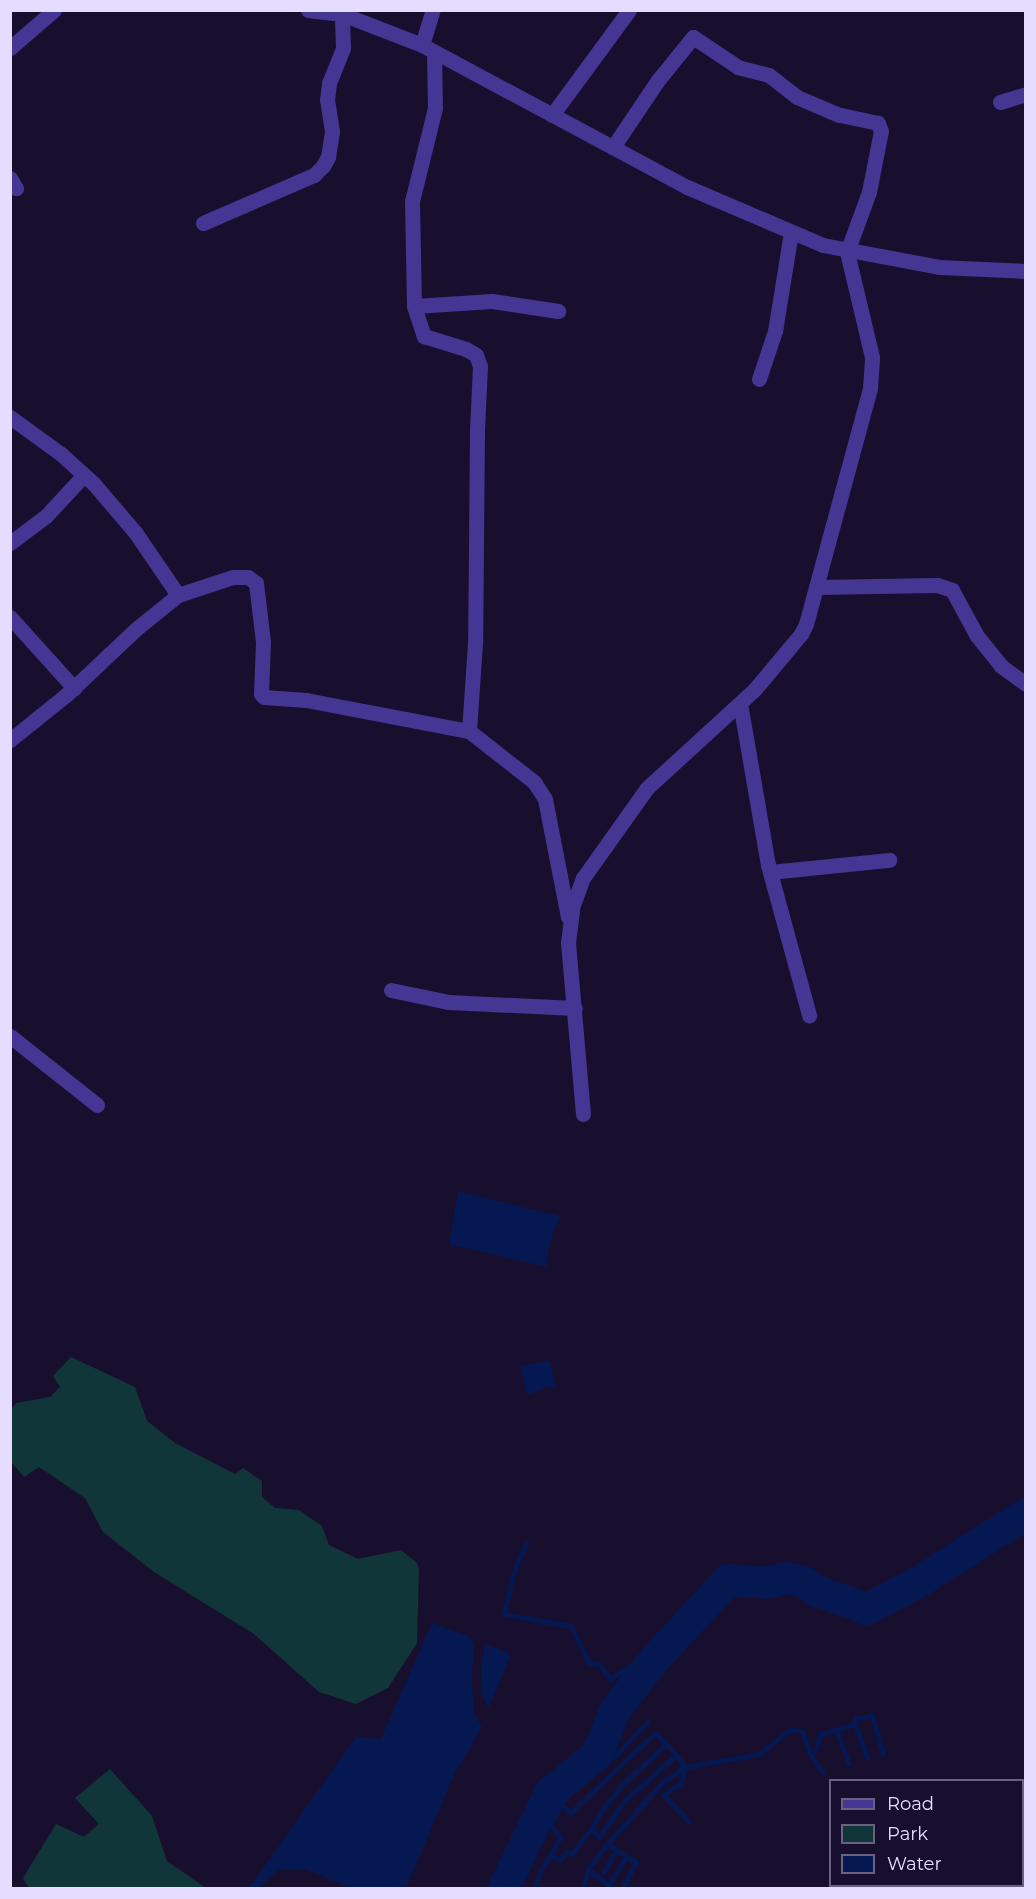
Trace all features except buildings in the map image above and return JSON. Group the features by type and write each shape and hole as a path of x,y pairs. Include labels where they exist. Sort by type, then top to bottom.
{"street":[{"path":"10,48 54,10"},
{"path":"308,10 342,15 428,49 687,187 791,232 847,252 939,267 1026,271"},
{"path":"434,10 428,49 435,108 412,201 414,306 424,336 466,349 476,356 480,366 477,430 475,643 469,731"},
{"path":"552,115 629,10"},
{"path":"203,223 314,175 323,166 328,157 332,131 327,100 329,82 343,48 342,15"},
{"path":"570,922 583,878 647,788 740,703 801,634 870,388 872,357 847,252 869,192 881,126 839,115 797,97 769,75 738,67 693,37 658,80 613,147"},
{"path":"1000,102 1026,94"},
{"path":"759,379 775,331 791,232"},
{"path":"414,306 492,301 558,311"},
{"path":"10,417 61,454 84,475 135,532 178,595"},
{"path":"10,543 46,516 84,475"},
{"path":"10,740 74,688 136,629 178,595 233,577 253,580 256,583 263,642 261,694 264,697 306,700 469,731 534,782 545,799 570,922 569,953 582,1114"},
{"path":"816,587 937,585 952,590 977,636 1000,666 1026,684"},
{"path":"10,617 74,688"},
{"path":"740,703 770,872 809,1015"},
{"path":"770,872 888,860"},
{"path":"391,990 448,1002 575,1008"},
{"path":"10,1036 97,1105"}],"green space":[{"path":"71,1357 135,1387 147,1421 175,1443 235,1474 243,1468 262,1481 262,1497 275,1508 299,1510 322,1526 329,1545 358,1559 401,1550 417,1563 419,1570 417,1643 388,1688 356,1704 319,1692 254,1634 154,1572 103,1532 85,1498 39,1467 24,1477 11,1462 11,1410 16,1403 50,1397 60,1387 53,1376"},
{"path":"110,1769 152,1816 167,1861 206,1888 29,1888 23,1878 56,1824 84,1837 99,1824 75,1798"}],"water":[{"path":"458,1191 560,1216 549,1245 546,1267 449,1244"},
{"path":"550,1361 556,1388 546,1387 527,1395 520,1366"},
{"path":"432,1623 469,1636 474,1644 472,1680 474,1713 482,1727 453,1777 406,1888 350,1888 306,1869 280,1869 259,1888 249,1888 356,1737 381,1739"},
{"path":"485,1644 508,1652 510,1657 489,1708 482,1695 481,1667"}],"waterway":[{"path":"504,1888 550,1793 597,1755 616,1709 654,1660 728,1580 767,1583 785,1578 804,1582 817,1591 867,1609 917,1583 1026,1514"},
{"path":"526,1543 513,1574 504,1614 571,1626 589,1663 599,1664 610,1679 641,1660 654,1660"},
{"path":"811,1756 820,1734 855,1724 855,1719 872,1715 883,1754"},
{"path":"561,1804 574,1787 617,1754 647,1722"},
{"path":"855,1724 867,1757"},
{"path":"836,1729 849,1764"},
{"path":"583,1888 588,1869 607,1844 663,1782 685,1767 759,1754 790,1730 802,1731 811,1756 823,1773"},
{"path":"535,1888 541,1870 561,1837 550,1825 561,1804 570,1813 655,1733 666,1744"},
{"path":"591,1829 602,1810 624,1783 666,1744 676,1755"},
{"path":"551,1855 560,1860 566,1852 572,1854 591,1829 599,1837 625,1800 676,1755 685,1767 681,1783 663,1795 689,1821"},
{"path":"607,1844 636,1862 623,1888"},
{"path":"604,1872 616,1850"},
{"path":"611,1882 626,1856"},
{"path":"588,1869 612,1888"}]}
